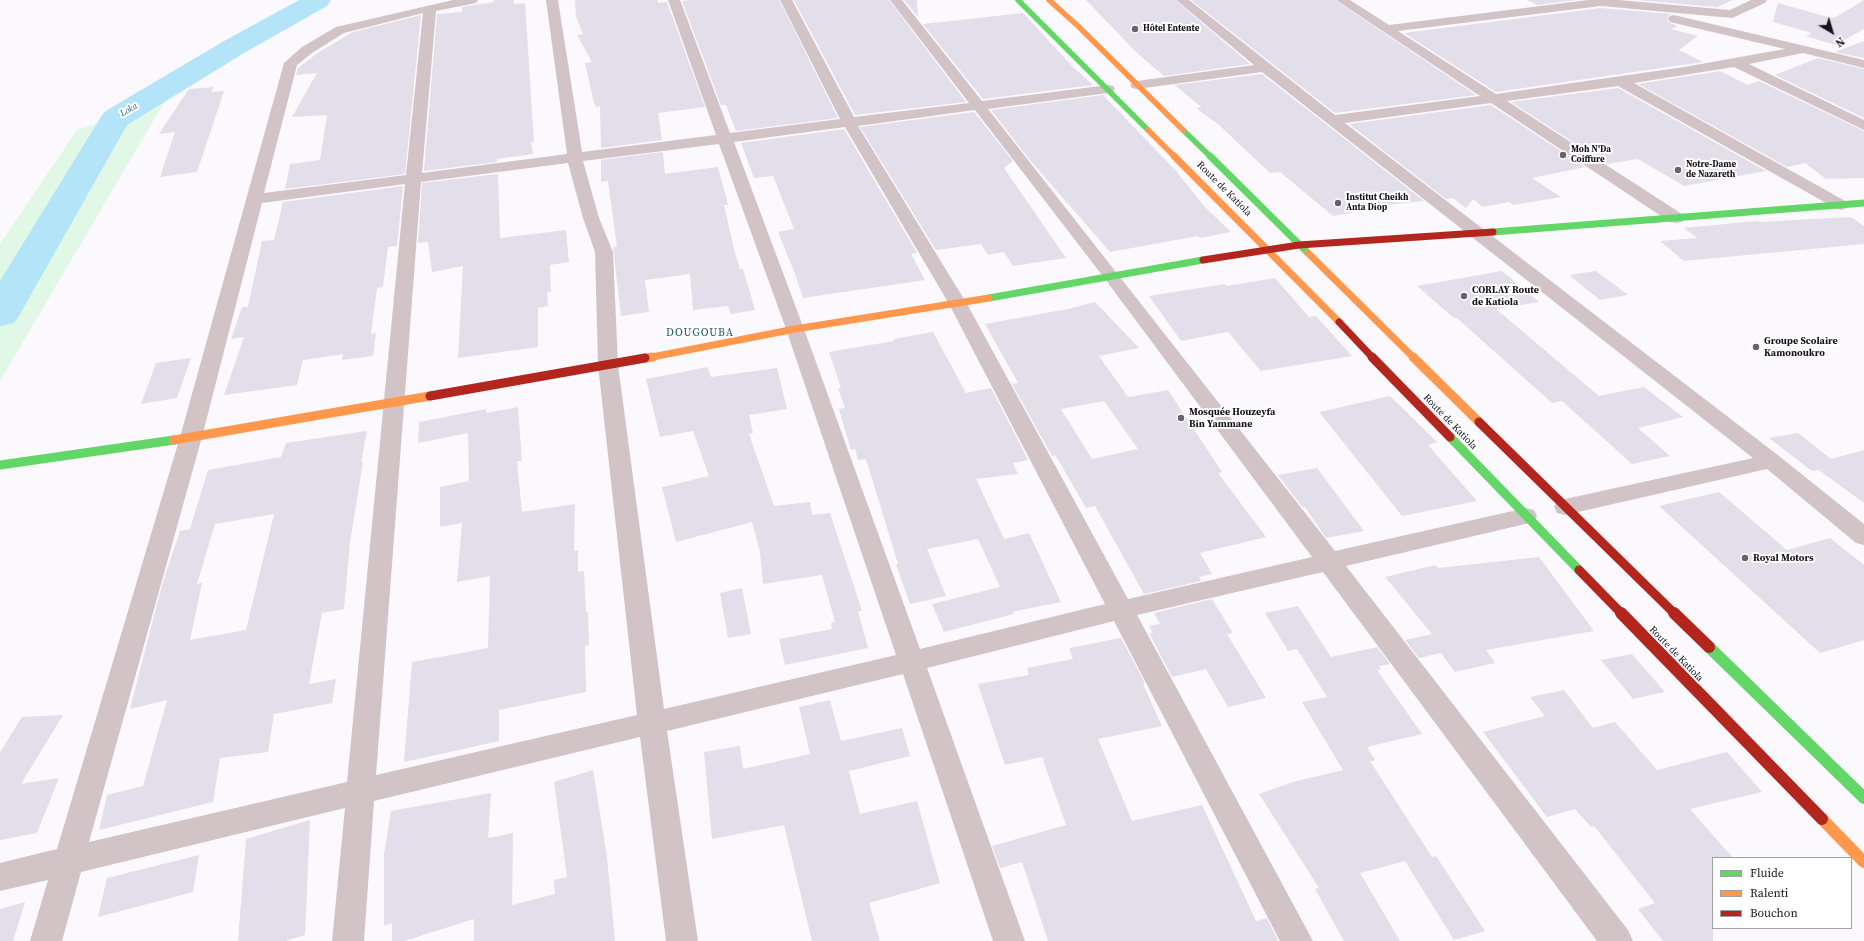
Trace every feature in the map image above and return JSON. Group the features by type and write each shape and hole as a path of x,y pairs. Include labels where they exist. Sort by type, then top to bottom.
{"main road":[{"name":"Route de Katiola","path":"1018,0 1269,250 1864,862"},
{"name":"Route de Katiola","path":"1049,0 1078,26 1565,507 1864,798"},
{"path":"0,465 191,436 394,402 608,365 795,329 958,304 1111,275 1299,245 1480,234 1864,203"}],"street":[{"path":"46,941 191,436 291,64 307,50 340,30 430,8 472,0"},
{"path":"552,0 575,159 590,218 604,252 604,290 608,365 652,723 682,941"},
{"path":"674,0 795,329 910,662 1009,941"},
{"path":"786,0 849,122 958,304 1119,610 1297,941"},
{"path":"896,0 1111,275 1617,941"},
{"path":"1182,0 1265,68 1771,461 1864,537"},
{"path":"1342,0 1493,97 1676,218"},
{"path":"1386,29 1597,1 1732,14 1762,0"},
{"path":"1597,1 1864,64"},
{"path":"348,941 413,180 430,8"},
{"path":"1732,14 1746,36"},
{"path":"1333,120 1493,97 1620,81 1737,63 1801,50"},
{"path":"1737,63 1864,126"},
{"path":"1138,85 1265,68"},
{"path":"1620,81 1841,205"},
{"path":"255,199 413,180 1108,89"},
{"path":"1565,507 1771,461"},
{"path":"0,877 910,662 1119,610 1330,563 1526,516"}],"green space":[{"path":"165,101 0,381 0,244 77,130"}],"building":[{"path":"494,0 514,0 514,4 525,3 534,142 531,142 533,154 497,159 497,162 424,171 437,14 462,12 462,7 494,2"},
{"path":"575,0 658,0 658,3 667,2 705,107 658,113 662,140 601,148 600,106 596,107 593,99 585,63 592,62 577,35 583,34 576,16"},
{"path":"779,0 838,118 736,131 726,105 721,105 682,1"},
{"path":"794,0 889,0 966,102 855,115"},
{"path":"904,0 917,0 918,17"},
{"path":"1086,0 1175,0 1250,64 1164,76 1136,52"},
{"path":"1191,0 1335,0 1476,95 1335,113"},
{"path":"1527,0 1576,0 1537,5"},
{"path":"1636,0 1733,0 1717,7"},
{"path":"1864,0 1864,29 1835,45 1806,36 1812,33 1773,22 1778,3 1831,18 1836,17"},
{"path":"1601,8 1672,14 1669,15 1667,20 1678,26 1671,29 1698,36 1679,50 1703,62 1496,92 1404,33"},
{"path":"1023,13 1072,66 1093,85 983,99 923,24"},
{"path":"421,15 405,174 285,189 290,164 320,160 327,115 292,117 317,73 296,75 298,68 319,52 353,32"},
{"path":"1864,41 1864,58 1835,52"},
{"path":"1818,58 1864,69 1864,118 1775,75"},
{"path":"1720,71 1748,85 1759,81 1864,131 1864,178 1826,179 1805,163 1787,167 1638,84"},
{"path":"1262,74 1424,201 1376,206 1378,208 1333,216 1280,172 1270,173 1219,125 1196,108 1201,107 1175,85"},
{"path":"214,87 211,92 224,91 197,172 160,177 175,132 159,134 189,89"},
{"path":"1618,88 1766,171 1684,186 1638,159 1607,164 1511,102"},
{"path":"1103,95 1176,171 1204,206 1231,232 1200,238 1198,236 1110,252 1029,159 991,110"},
{"path":"1491,105 1585,167 1532,178 1561,197 1513,205 1509,202 1483,207 1473,199 1466,208 1453,198 1446,199 1349,124"},
{"path":"974,112 1013,161 1004,168 1066,258 1013,266 1004,252 988,255 981,244 936,250 860,127"},
{"path":"844,129 917,253 911,254 925,280 803,298 778,232 794,229 773,176 754,178 741,143"},
{"path":"663,152 665,174 718,167 728,205 724,205 734,249 740,269 743,269 755,310 731,314 728,306 693,310 690,274 645,280 649,312 621,316 613,247 617,247 608,181 601,182 601,160"},
{"path":"498,174 500,238 566,230 569,262 550,265 551,292 547,292 548,306 538,308 538,347 458,358 463,266 432,272 428,242 418,243 422,183"},
{"path":"403,186 397,246 388,247 383,287 377,288 371,334 376,333 373,356 342,360 343,354 303,360 297,385 224,395 244,337 231,339 242,307 248,307 262,241 274,240 283,202"},
{"path":"1851,217 1864,226 1864,244 1684,261 1660,241 1697,238 1684,228 1757,221"},
{"path":"1502,271 1539,302 1496,309 1599,396 1644,387 1683,417 1638,428 1670,456 1632,464 1562,401 1552,403 1457,318 1454,318 1417,286"},
{"path":"1596,271 1628,295 1600,300 1569,275"},
{"path":"1275,278 1309,317 1316,316 1352,356 1261,371 1228,332 1181,341 1149,296 1225,284 1227,286"},
{"path":"1095,302 1139,348 1099,356 1128,397 1168,390 1222,472 1218,473 1266,537 1200,553 1212,574 1199,577 1201,581 1144,594 1095,506 1086,508 1055,455 1052,456 1012,384 1018,383 985,324 1068,309","holes":["1104,401 1138,449 1092,459 1061,409"]},
{"path":"933,332 966,393 991,388 1028,460 1013,463 1018,474 976,479 1004,539 1029,533 1061,602 1012,612 1014,614 944,632 932,604 1000,587 978,539 927,549 946,596 910,604 896,565 898,564 866,459 858,460 855,449 851,450 839,409 845,408 838,388 841,388 829,352 894,341 894,339"},
{"path":"191,358 177,398 141,404 156,363"},
{"path":"708,367 711,377 777,368 787,409 749,415 753,433 749,434 774,506 810,502 812,515 830,513 862,611 858,611 868,648 785,665 779,639 832,629 831,623 835,622 822,575 763,584 760,552 752,522 676,542 662,487 709,476 693,431 660,437 646,379"},
{"path":"1390,396 1437,442 1428,445 1477,501 1402,516 1319,412"},
{"path":"518,407 522,461 517,461 522,512 575,504 574,551 578,550 578,572 584,571 586,612 588,612 589,645 585,646 586,692 499,710 499,741 404,762 412,662 488,648 490,576 457,582 462,523 440,527 440,487 469,481 468,433 418,443 419,422 486,409 486,413"},
{"path":"367,431 361,462 363,462 350,542 344,609 322,613 309,684 336,679 332,703 274,714 268,752 220,758 213,802 99,830 107,795 143,786 167,700 130,709 162,585 180,531 190,529 208,470 281,457 286,443","holes":["274,514 246,630 190,640 202,583 197,584 215,524"]},
{"path":"1798,433 1831,459 1864,450 1864,503 1819,470 1812,471 1769,438"},
{"path":"1317,468 1364,531 1326,538 1305,507 1303,508 1278,475"},
{"path":"1719,492 1787,550 1830,538 1864,565 1864,640 1820,653 1659,506"},
{"path":"1539,557 1594,631 1486,650 1495,663 1455,672 1441,653 1419,658 1405,640 1432,634 1385,577 1435,565 1438,568"},
{"path":"742,588 751,634 728,638 720,593"},
{"path":"1212,599 1233,633 1227,634 1266,698 1228,707 1206,669 1172,677 1149,633 1153,633 1149,626 1160,624 1154,613"},
{"path":"1298,606 1331,657 1377,647 1390,664 1379,666 1381,670 1377,670 1422,734 1367,747 1375,760 1370,761 1432,857 1436,856 1485,931 1454,940 1405,861 1360,873 1400,941 1344,941 1315,889 1319,888 1259,794 1293,782 1343,770 1302,702 1327,697 1297,649 1288,651 1265,613"},
{"path":"1121,638 1145,683 1143,684 1162,726 1098,739 1132,821 1202,805 1256,921 1267,918 1278,941 1048,941 1022,862 1000,868 992,846 1066,825 1042,757 1005,765 978,684 1029,675 1027,668 1073,659 1069,648"},
{"path":"1632,654 1665,692 1633,699 1601,660"},
{"path":"1564,690 1593,728 1615,722 1657,770 1727,752 1762,792 1690,809 1732,857 1712,857 1713,941 1663,941 1638,909 1655,903 1594,826 1591,827 1575,809 1547,817 1483,732 1545,716 1530,697"},
{"path":"830,700 841,741 902,728 910,756 849,771 860,814 917,801 940,883 869,903 880,941 812,941 784,825 712,839 704,752 740,746 743,769 810,754 799,707"},
{"path":"63,715 21,784 59,778 37,833 0,840 0,752 22,717"},
{"path":"593,770 607,857 615,941 474,941 474,919 404,941 392,941 392,923 384,926 384,854 391,811 491,793 488,838 513,833 512,905 555,894 554,880 567,877 554,782"},
{"path":"310,820 305,935 285,941 238,941 246,839"},
{"path":"199,855 193,892 98,917 107,878"},
{"path":"25,902 13,941 0,941 0,909"}],"waterway":[{"name":"Loka","path":"0,314 115,119 234,47 318,0"}],"traffic: fast":[{"path":"1018,0 1148,130"},
{"path":"1183,130 1308,253"},
{"path":"1493,232 1864,203"},
{"path":"989,298 1111,275 1203,260"},
{"path":"1450,437 1579,570"},
{"path":"0,465 174,440"},
{"path":"1709,647 1864,798"}],"traffic: slow":[{"path":"1049,0 1078,26 1183,130"},
{"path":"1148,130 1339,322"},
{"path":"1308,253 1479,422"},
{"path":"645,358 795,329 989,298"},
{"path":"174,440 430,396"},
{"path":"1822,819 1864,862"}],"traffic: jam":[{"path":"1203,260 1299,245 1493,232"},
{"path":"1339,322 1450,437"},
{"path":"430,396 645,358"},
{"path":"1479,422 1709,647"},
{"path":"1579,570 1822,819"}],"place":[{"name":"Hôtel Entente","path":"1135,29"},
{"name":"Moh N'Da Coiffure","path":"1563,155"},
{"name":"Notre-Dame de Nazareth","path":"1678,170"},
{"name":"Institut Cheikh Anta Diop","path":"1338,203"},
{"name":"CORLAY Route de Katiola","path":"1464,296"},
{"name":"Groupe Scolaire Kamonoukro","path":"1756,347"},
{"name":"Mosquée Houzeyfa Bin Yammane","path":"1181,418"},
{"name":"Royal Motors","path":"1745,558"}],"district":[{"name":"DOUGOUBA","path":"700,333"}]}
